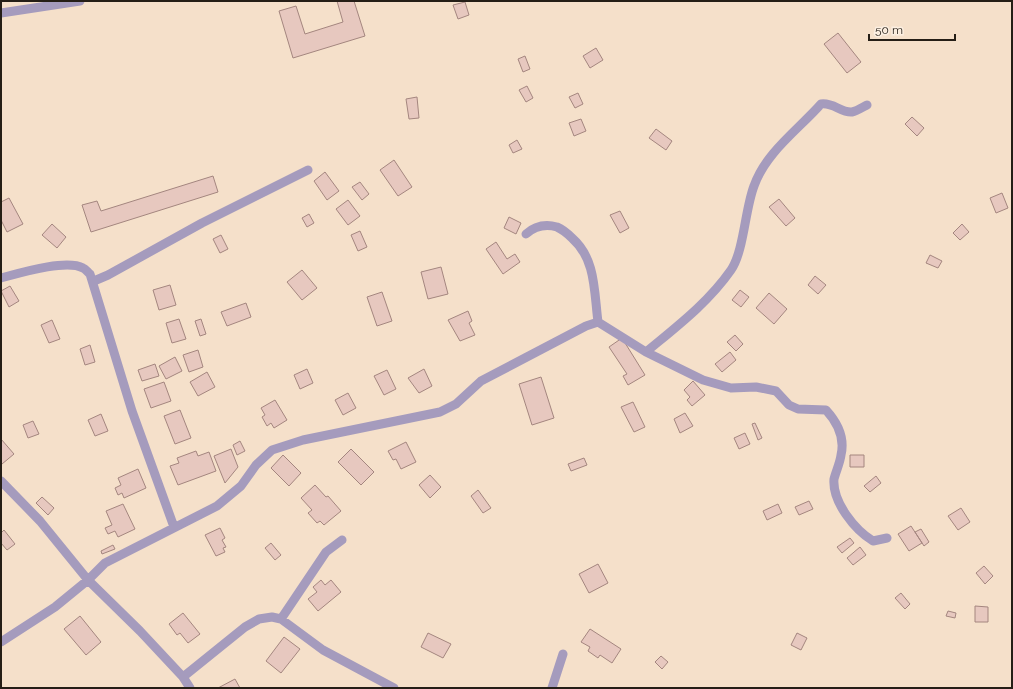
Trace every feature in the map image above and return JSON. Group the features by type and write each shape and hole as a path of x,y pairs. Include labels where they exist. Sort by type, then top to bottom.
{"street":[{"path":"1,13 80,1"},
{"path":"646,352 693,313 732,269 740,246 754,184 774,151 821,104 827,103 843,110 853,112 868,105"},
{"path":"94,281 108,275 202,223 308,170"},
{"path":"526,234 532,228 548,225 563,230 581,246 589,258 592,270 598,322"},
{"path":"1,278 32,270 63,265 83,268 90,274 94,281 96,297 132,411 174,527"},
{"path":"598,322 646,352 703,380 731,388 756,387 776,391 789,405 798,409 826,410 837,424 842,441 842,454 834,478 834,490 844,512 865,537 873,541 887,538"},
{"path":"2,638 54,607 88,580 104,563 217,506 241,486 256,465 272,450 303,440 440,412 456,404 481,381 586,326 598,322"},
{"path":"1,481 40,521 88,580 140,631 183,677 190,688"},
{"path":"281,619 326,552 342,540"},
{"path":"183,677 245,627 259,619 272,617 281,619 323,650 394,688"},
{"path":"552,688 563,654"}],"building":[{"path":"337,1 354,1 365,36 293,58 279,11 296,6 305,34 343,22"},
{"path":"465,2 469,15 458,19 453,5"},
{"path":"838,33 861,62 847,73 824,44"},
{"path":"596,48 603,60 590,68 583,56"},
{"path":"525,56 530,69 523,72 518,59"},
{"path":"527,86 533,98 526,102 519,90"},
{"path":"578,93 583,104 575,108 569,97"},
{"path":"417,97 419,118 409,119 406,99"},
{"path":"912,117 924,128 917,136 905,124"},
{"path":"581,119 586,131 574,136 569,123"},
{"path":"656,129 672,141 666,150 649,138"},
{"path":"517,140 522,149 513,153 509,145"},
{"path":"394,160 412,187 398,196 380,170"},
{"path":"325,172 339,191 327,200 314,181"},
{"path":"213,176 218,192 91,232 82,205 97,201 101,211"},
{"path":"360,182 369,194 362,200 352,187"},
{"path":"1002,193 1008,208 996,213 990,198"},
{"path":"9,198 23,224 7,232 1,220 1,202"},
{"path":"779,199 795,218 786,226 769,207"},
{"path":"348,200 360,216 348,225 336,209"},
{"path":"620,211 629,228 620,233 610,215"},
{"path":"309,214 314,223 307,227 302,218"},
{"path":"509,217 521,223 516,234 504,228"},
{"path":"52,224 66,237 57,248 42,235"},
{"path":"962,224 969,232 960,240 953,233"},
{"path":"360,231 367,247 358,251 351,235"},
{"path":"221,235 228,249 220,253 213,239"},
{"path":"496,242 507,259 515,254 520,262 503,274 486,249"},
{"path":"930,255 942,261 938,268 926,263"},
{"path":"441,267 448,294 428,299 421,272"},
{"path":"302,270 317,288 302,300 287,282"},
{"path":"815,276 826,285 818,294 808,285"},
{"path":"170,285 176,305 159,310 153,290"},
{"path":"10,286 19,301 9,307 1,291"},
{"path":"740,290 749,297 741,307 732,300"},
{"path":"382,292 392,321 377,326 367,297"},
{"path":"769,293 787,309 774,324 756,308"},
{"path":"246,303 251,317 227,326 221,312"},
{"path":"468,311 472,321 469,323 475,335 460,341 448,320"},
{"path":"179,319 186,339 172,343 166,323"},
{"path":"201,319 206,334 200,336 195,321"},
{"path":"52,320 60,339 49,343 41,325"},
{"path":"735,335 743,344 736,351 727,342"},
{"path":"622,338 645,375 628,385 623,376 627,374 609,347"},
{"path":"90,345 95,362 85,365 80,349"},
{"path":"198,350 203,367 189,372 183,355"},
{"path":"730,352 736,360 722,372 715,364"},
{"path":"175,357 182,371 166,379 159,366"},
{"path":"155,364 159,376 142,381 138,370"},
{"path":"307,369 313,383 300,389 294,375"},
{"path":"424,369 432,386 419,393 408,378"},
{"path":"387,370 396,389 384,395 374,376"},
{"path":"207,372 215,387 198,396 190,382"},
{"path":"541,377 554,418 532,425 519,384"},
{"path":"693,381 705,395 692,406 687,400 690,397 684,390"},
{"path":"164,382 171,401 151,408 144,389"},
{"path":"348,393 356,408 343,415 335,400"},
{"path":"275,400 287,420 274,428 271,423 267,426 262,417 265,415 261,408"},
{"path":"633,402 645,427 634,432 621,407"},
{"path":"180,410 191,438 175,444 164,416"},
{"path":"685,413 693,426 680,433 674,419"},
{"path":"101,414 108,431 95,436 88,420"},
{"path":"33,421 39,434 28,438 23,425"},
{"path":"755,423 762,438 758,440 752,424"},
{"path":"745,433 750,444 739,449 734,438"},
{"path":"1,439 14,454 2,464 1,463"},
{"path":"240,441 245,451 237,455 233,445"},
{"path":"406,442 416,462 401,469 396,459 393,460 388,451"},
{"path":"231,449 238,467 225,483 214,456"},
{"path":"351,449 374,472 361,485 338,462"},
{"path":"196,451 198,456 209,452 216,471 178,485 170,466 179,463 177,458"},
{"path":"283,455 301,473 289,486 271,468"},
{"path":"850,455 864,455 864,467 850,467"},
{"path":"584,458 587,465 571,471 568,464"},
{"path":"138,469 146,488 124,498 122,493 118,495 115,488 121,485 118,478"},
{"path":"430,475 441,487 430,498 419,485"},
{"path":"876,476 881,483 870,492 864,486"},
{"path":"315,485 326,497 328,496 341,511 324,525 320,521 317,523 308,513 312,510 301,498"},
{"path":"478,490 491,508 483,513 471,496"},
{"path":"42,497 54,508 48,515 36,503"},
{"path":"809,501 813,509 799,515 795,507"},
{"path":"123,504 135,529 118,537 115,531 108,534 105,528 112,525 106,511"},
{"path":"778,504 782,513 767,520 763,511"},
{"path":"961,508 970,522 958,530 948,516"},
{"path":"911,526 922,543 909,551 898,534"},
{"path":"220,528 225,538 222,540 226,547 223,548 225,552 216,556 205,535"},
{"path":"921,529 929,542 924,546 915,532"},
{"path":"4,530 15,544 7,550 1,543 1,533"},
{"path":"850,538 854,543 842,553 837,547"},
{"path":"271,543 281,555 275,560 265,548"},
{"path":"113,545 115,549 102,554 101,551"},
{"path":"860,547 866,555 853,565 847,558"},
{"path":"598,564 608,583 589,593 579,574"},
{"path":"984,566 993,576 985,584 976,573"},
{"path":"321,580 325,585 331,580 341,592 318,611 308,599 317,592 313,587"},
{"path":"901,593 910,604 905,609 895,598"},
{"path":"975,606 988,607 988,622 975,622"},
{"path":"948,611 956,613 955,618 946,616"},
{"path":"183,613 200,634 188,643 180,633 177,635 169,624"},
{"path":"80,616 101,642 86,655 64,629"},
{"path":"590,629 621,649 612,663 600,655 598,658 588,651 590,647 581,642"},
{"path":"428,633 451,644 443,658 421,647"},
{"path":"797,633 807,638 801,650 791,645"},
{"path":"284,637 300,649 281,673 266,661"},
{"path":"661,656 668,662 662,669 655,662"},
{"path":"235,679 240,688 218,688"}]}
